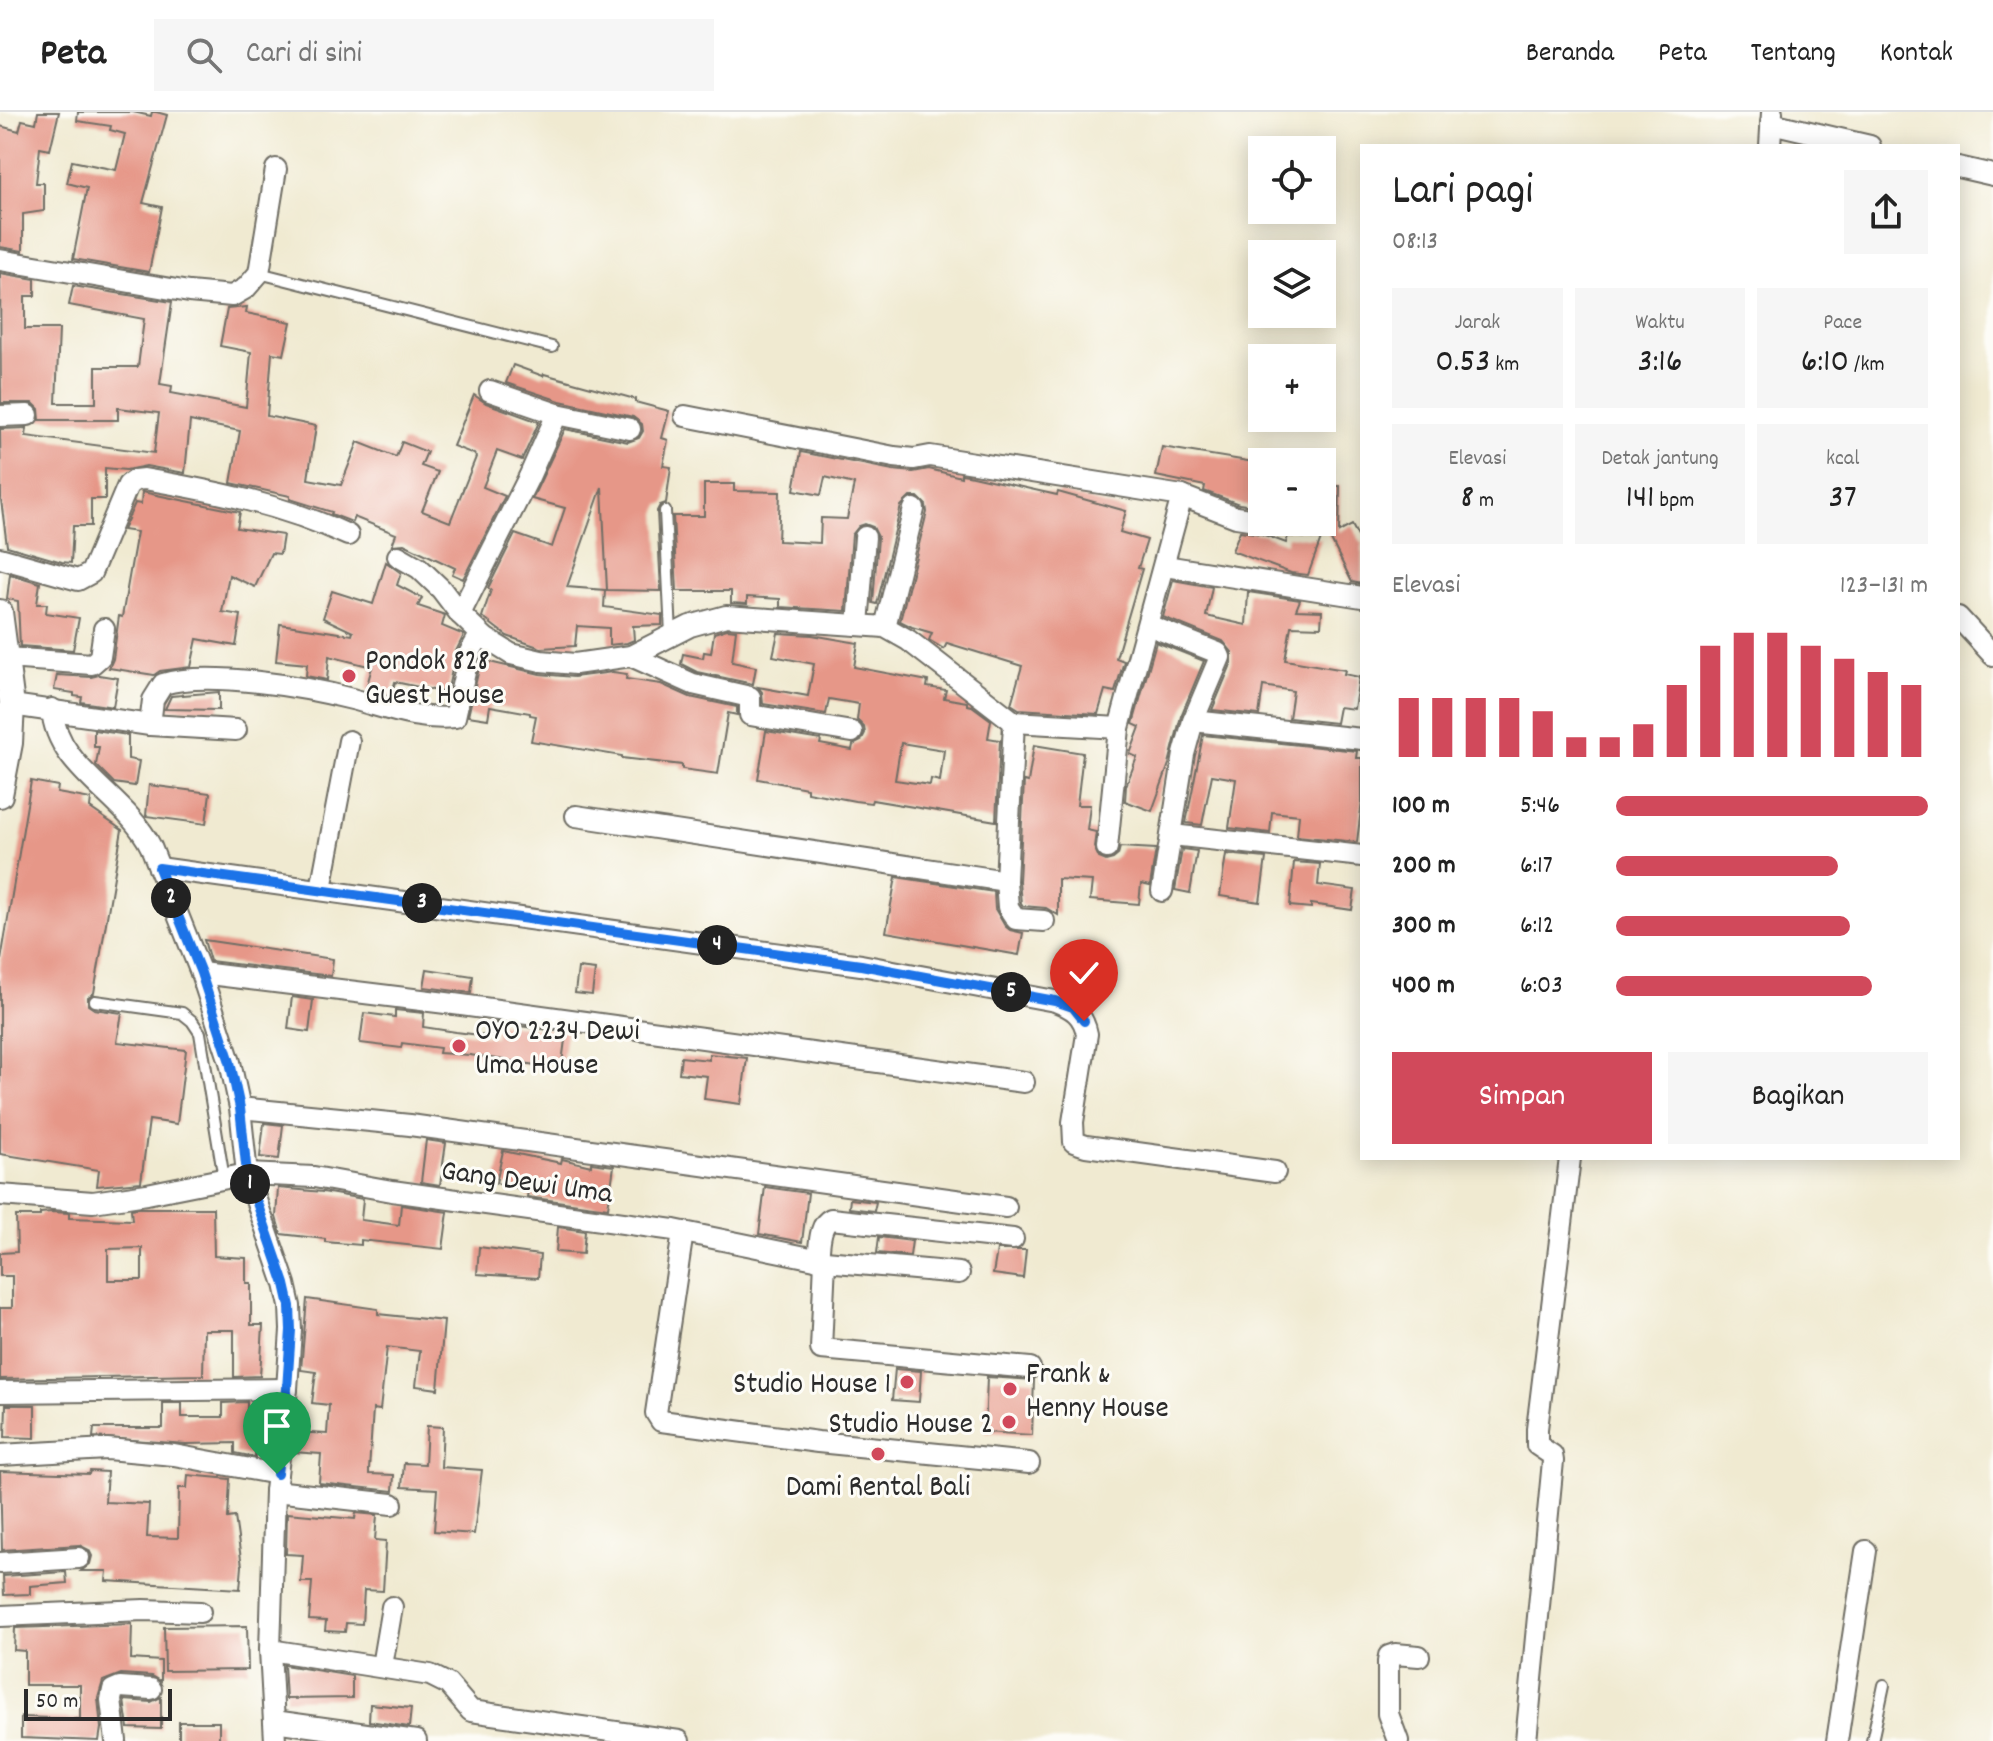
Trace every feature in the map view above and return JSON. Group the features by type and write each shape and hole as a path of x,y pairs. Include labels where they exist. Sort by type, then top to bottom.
{"street":[{"path":"1771,144 1778,118 1863,144"},
{"path":"1960,167 1993,175"},
{"path":"0,260 189,292 232,296 246,288 259,273 276,169"},
{"path":"490,391 557,414 630,429"},
{"path":"460,614 557,414"},
{"path":"0,416 28,415"},
{"path":"685,416 894,457 914,459 930,456 1182,496 1248,519"},
{"path":"0,558 78,580 86,578 91,573 128,485 144,479 221,492 295,513 348,535"},
{"path":"1107,848 1119,728 1182,496"},
{"path":"885,627 914,509"},
{"path":"858,625 865,537"},
{"path":"398,556 419,568 485,638 511,654 575,664 631,656 690,626 726,616 885,627 908,640 1014,722 1119,728"},
{"path":"1165,566 1360,597"},
{"path":"0,612 6,658 18,705 5,742 0,795"},
{"path":"1960,619 1993,655"},
{"path":"1148,625 1218,653 1220,657 1193,721 1184,754 1162,891"},
{"path":"6,658 92,664 100,657 104,629"},
{"path":"150,725 153,700 163,684 200,680 281,686 350,698 418,717 455,717 469,654 477,640 485,638"},
{"path":"631,656 693,684 750,697 750,715 852,732"},
{"path":"18,705 150,725 236,730"},
{"path":"48,708 59,740 82,769 143,829 159,868 201,973 230,1062 240,1108 247,1174 290,1306 291,1330 277,1388 269,1478 274,1731 416,1741"},
{"path":"1193,721 1360,739"},
{"path":"1014,722 1006,881 1008,907 1013,917 1021,921 1044,921"},
{"path":"321,889 349,741"},
{"path":"576,816 1006,881"},
{"path":"1172,835 1360,856"},
{"path":"159,868 861,965 1055,1001 1073,1007 1084,1021 1087,1034 1073,1122 1074,1142 1275,1172"},
{"path":"201,973 454,1004 1024,1082"},
{"path":"240,1108 424,1127 1006,1207"},
{"path":"1526,1741 1553,1461 1552,1455 1537,1445 1537,1429 1570,1160"},
{"name":"Gang Dewi Uma","path":"0,1195 93,1202 247,1174 314,1177 451,1200 683,1232 821,1261 959,1273"},
{"path":"1013,1239 831,1219 825,1221 822,1227 821,1349 1030,1368"},
{"path":"683,1232 656,1413 661,1421 818,1442 1029,1463"},
{"path":"0,1392 277,1388"},
{"path":"0,1455 107,1449 174,1455 392,1504"},
{"path":"1837,1741 1866,1551"},
{"path":"0,1563 79,1558"},
{"path":"382,1666 392,1607"},
{"path":"0,1616 144,1610 200,1612"},
{"path":"270,1650 430,1675 448,1684 471,1711 679,1741"},
{"path":"1398,1741 1388,1714 1389,1656 1419,1656"},
{"path":"116,1741 111,1700 113,1690 120,1687 151,1689"}],"lane":[{"path":"259,273 552,347"},
{"path":"665,511 671,637"},
{"path":"95,1001 182,1013 192,1021 200,1033 224,1179"},
{"path":"1872,1741 1884,1685"}],"building":[{"path":"38,112 59,112 50,150 40,148 36,183 44,183 44,211 23,214 23,251 0,247 0,126 19,131 22,120 36,123"},
{"path":"78,112 133,112 151,116 152,112 156,112 167,115 143,203 162,207 149,272 73,259 87,188 67,183 72,161 116,170 125,134 110,130 111,126 77,121"},
{"path":"0,273 35,279 35,296 25,296 25,329 59,329 56,403 96,403 96,367 138,367 144,319 69,305 73,286 172,302 160,384 172,386 171,393 246,407 251,352 220,346 227,309 247,307 246,313 291,322 284,355 272,353 267,416 316,426 308,479 341,485 358,442 396,457 402,442 427,452 421,466 438,472 422,511 450,522 476,457 453,446 474,395 486,403 539,422 522,460 497,451 483,487 505,496 463,579 452,574 455,568 404,544 392,545 396,534 354,517 352,522 332,512 290,499 290,496 231,483 240,431 190,421 185,473 146,466 126,470 105,468 105,499 91,499 91,526 73,526 71,563 62,562 7,546 1,500 0,429 27,428 26,436 154,453 159,413 118,408 118,420 40,420 39,409 33,403 1,403"},
{"path":"513,365 669,411 662,438 668,440 663,466 671,467 666,503 660,505 657,511 661,591 607,590 602,487 567,587 605,590 604,607 662,615 662,625 633,626 634,640 627,643 609,645 609,628 577,626 575,646 541,648 507,636 482,617 491,590 488,588 515,534 552,547 565,508 532,499 565,429 628,442 639,438 643,431 642,424 633,417 560,401 506,383"},
{"path":"1162,447 1248,461 1248,505 1204,491 1205,486 1156,476"},
{"path":"801,452 893,470 913,472 929,469 961,477 961,474 968,475 1057,495 1058,492 1126,511 1120,532 1147,540 1138,568 1142,569 1116,658 1124,661 1115,692 1105,690 1098,714 1019,709 1011,704 1022,666 947,643 944,649 929,640 932,633 900,621 927,512 926,505 918,497 910,497 901,506 877,604 873,603 878,537 873,527 865,524 852,535 846,611 780,607 780,599 747,597 747,604 731,603 731,591 677,591 673,516 704,516 704,484 734,484 734,491 780,492 778,541 820,543 821,518 847,519 854,484 825,477 821,495 794,490"},
{"path":"1336,486 1340,486 1339,532 1352,525 1360,540 1360,584 1352,582 1329,536 1336,536"},
{"path":"142,492 240,512 237,528 283,535 280,554 271,553 255,587 229,575 222,612 241,615 236,646 197,639 191,667 160,671 154,675 109,668 119,616 122,617 137,532 123,530 135,503 141,504"},
{"path":"1240,531 1248,532 1248,536 1267,536 1286,543 1288,536 1321,539 1308,575 1291,573 1232,551"},
{"path":"386,562 401,573 397,585 422,598 418,606 445,615 442,626 464,635 456,651 447,693 395,682 391,697 366,689 372,667 329,656 327,680 306,676 307,664 276,661 280,624 352,635 353,632 323,618 332,591 373,604"},
{"path":"10,574 40,583 37,604 47,604 46,613 79,618 73,650 20,646 18,601 7,599"},
{"path":"1173,580 1212,587 1206,616 1246,625 1248,592 1300,600 1296,610 1322,611 1321,627 1291,626 1285,660 1345,670 1344,674 1359,677 1354,709 1339,707 1336,723 1289,718 1293,691 1263,686 1259,715 1212,710 1232,662 1232,652 1223,641 1163,617"},
{"path":"736,630 732,662 756,667 753,684 697,672 681,664 683,654 703,658 704,652 711,653 714,633"},
{"path":"778,633 858,643 854,667 928,681 927,687 946,690 944,698 967,702 991,720 988,738 1000,740 996,821 872,800 871,803 855,801 758,779 766,731 821,740 820,744 852,750 865,733 857,720 859,704 829,699 826,714 763,704 762,692 758,687 808,696 814,664 773,656","holes":["901,743 944,750 940,781 931,779 930,785 895,780"]},
{"path":"1156,642 1204,661 1181,716 1169,764 1152,811 1125,801 1126,786 1137,757 1130,754 1140,727 1133,724"},
{"path":"481,660 540,674 574,677 613,672 627,674 626,679 661,684 690,697 737,707 737,715 728,713 718,774 682,769 682,765 622,758 531,741 536,716 530,713 490,706 488,719 468,716"},
{"path":"57,675 118,678 113,707 81,702 82,697 74,696 74,693 54,690"},
{"path":"219,692 219,710 165,709 171,696"},
{"path":"94,730 128,735 128,759 139,761 135,786 114,783 96,765 99,747 94,747"},
{"path":"1203,735 1357,751 1356,758 1360,758 1357,842 1297,836 1299,815 1272,812 1270,833 1229,828 1236,779 1212,775 1202,825 1186,823"},
{"path":"1034,745 1083,753 1077,805 1090,805 1087,830 1096,832 1094,847 1099,858 1106,861 1113,859 1120,847 1156,849 1150,886 1141,884 1139,904 1090,900 1092,881 1058,879 1058,915 1046,908 1023,906 1021,903 1019,881 1024,781 1028,782"},
{"path":"31,781 58,786 57,793 91,799 90,808 122,830 94,993 88,997 88,1005 94,1009 122,1013 117,1042 186,1050 177,1124 149,1120 141,1182 97,1186 99,1170 0,1154 0,966"},
{"path":"149,785 210,793 206,824 146,816"},
{"path":"1182,849 1197,851 1190,893 1175,890"},
{"path":"1226,854 1266,858 1260,902 1220,896"},
{"path":"1294,862 1320,864 1318,885 1355,890 1352,910 1311,904 1311,908 1290,906"},
{"path":"896,877 994,892 995,909 1005,926 1023,933 1019,955 886,932"},
{"path":"204,940 333,959 331,976 210,961"},
{"path":"578,968 595,970 592,995 575,993"},
{"path":"427,969 473,976 471,993 424,987"},
{"path":"292,997 313,1000 309,1032 288,1029"},
{"path":"395,1010 424,1013 423,1027 456,1032 495,1037 496,1023 566,1032 562,1063 544,1061 543,1066 439,1053 440,1048 402,1043 401,1048 360,1043 364,1013 395,1017"},
{"path":"709,1054 747,1058 741,1104 704,1099 707,1076 679,1073 681,1057 709,1060"},
{"path":"264,1123 283,1125 279,1159 260,1157"},
{"path":"426,1140 446,1143 440,1185 421,1182"},
{"path":"503,1151 561,1163 562,1159 591,1166 591,1163 614,1166 608,1208 527,1197 528,1191 496,1183"},
{"path":"765,1187 808,1193 802,1242 759,1234"},
{"path":"278,1188 363,1199 361,1220 399,1225 401,1205 448,1212 443,1249 361,1240 361,1245 325,1242 325,1239 281,1234 276,1217"},
{"path":"850,1199 876,1202 874,1211 849,1208"},
{"path":"213,1208 214,1256 246,1258 246,1283 251,1283 251,1325 263,1325 260,1376 234,1377 234,1330 204,1330 203,1375 0,1379 0,1308 12,1308 12,1276 0,1276 0,1253 17,1252 16,1216 40,1216 40,1213 52,1212 69,1213 69,1218 132,1220 131,1209","holes":["142,1248 142,1280 108,1280 108,1249"]},
{"path":"558,1227 585,1231 583,1254 556,1252"},
{"path":"879,1237 912,1241 910,1256 877,1253"},
{"path":"479,1247 540,1255 538,1278 477,1274"},
{"path":"997,1250 1026,1250 1023,1278 993,1274"},
{"path":"307,1299 378,1309 378,1314 444,1321 438,1389 416,1386 420,1351 387,1347 380,1410 373,1409 369,1474 394,1475 393,1491 319,1483 321,1454 293,1452 295,1432 327,1434 329,1405 312,1403 316,1372 301,1370"},
{"name":"Studio House 1","path":"895,1369 921,1371 919,1402 892,1400"},
{"path":"987,1377 1034,1380 1032,1435 985,1432"},
{"path":"247,1402 247,1431 255,1431 255,1457 235,1453 235,1443 186,1444 93,1437 94,1428 163,1428 163,1403 182,1403 182,1417 223,1417 223,1403"},
{"path":"6,1405 35,1405 35,1438 5,1437"},
{"path":"427,1426 443,1427 441,1467 482,1470 474,1534 434,1531 437,1489 402,1487 404,1463 425,1464"},
{"path":"0,1471 107,1472 105,1502 149,1504 147,1537 178,1538 179,1488 187,1488 188,1475 230,1479 228,1518 235,1517 242,1566 240,1589 106,1581 107,1571 81,1571 90,1564 92,1556 89,1550 79,1545 2,1550"},
{"path":"287,1513 355,1519 356,1513 377,1515 375,1540 386,1541 383,1591 364,1590 362,1624 346,1623 345,1632 325,1631 326,1621 309,1620 312,1582 301,1582 303,1555 286,1554"},
{"path":"66,1572 67,1583 30,1586 30,1594 4,1595 3,1576"},
{"path":"132,1624 131,1659 161,1661 161,1681 152,1676 121,1674 103,1681 98,1698 99,1741 21,1738 21,1717 80,1719 80,1685 25,1685 25,1651 14,1650 15,1628"},
{"path":"247,1626 248,1670 165,1671 164,1627"},
{"path":"284,1665 352,1676 352,1698 286,1699"},
{"path":"161,1697 161,1729 128,1728 124,1700 151,1702"},
{"path":"370,1704 411,1708 409,1727 369,1721"},
{"path":"179,1722 219,1722 219,1741 179,1741"}],"place":[{"name":"Pondok 828 Guest House","path":"349,676"},
{"name":"OYO 2234 Dewi Uma House","path":"459,1046"},
{"name":"Studio House 1","path":"907,1382"},
{"name":"Frank & Henny House","path":"1010,1389"},
{"name":"Studio House 2","path":"1009,1422"},
{"name":"Dami Rental Bali","path":"878,1454"}],"route":[{"path":"277,1474 287,1389 290,1306 247,1174 240,1108 230,1062 201,973 159,868 861,965 1055,1001 1073,1007 1084,1021"}]}
